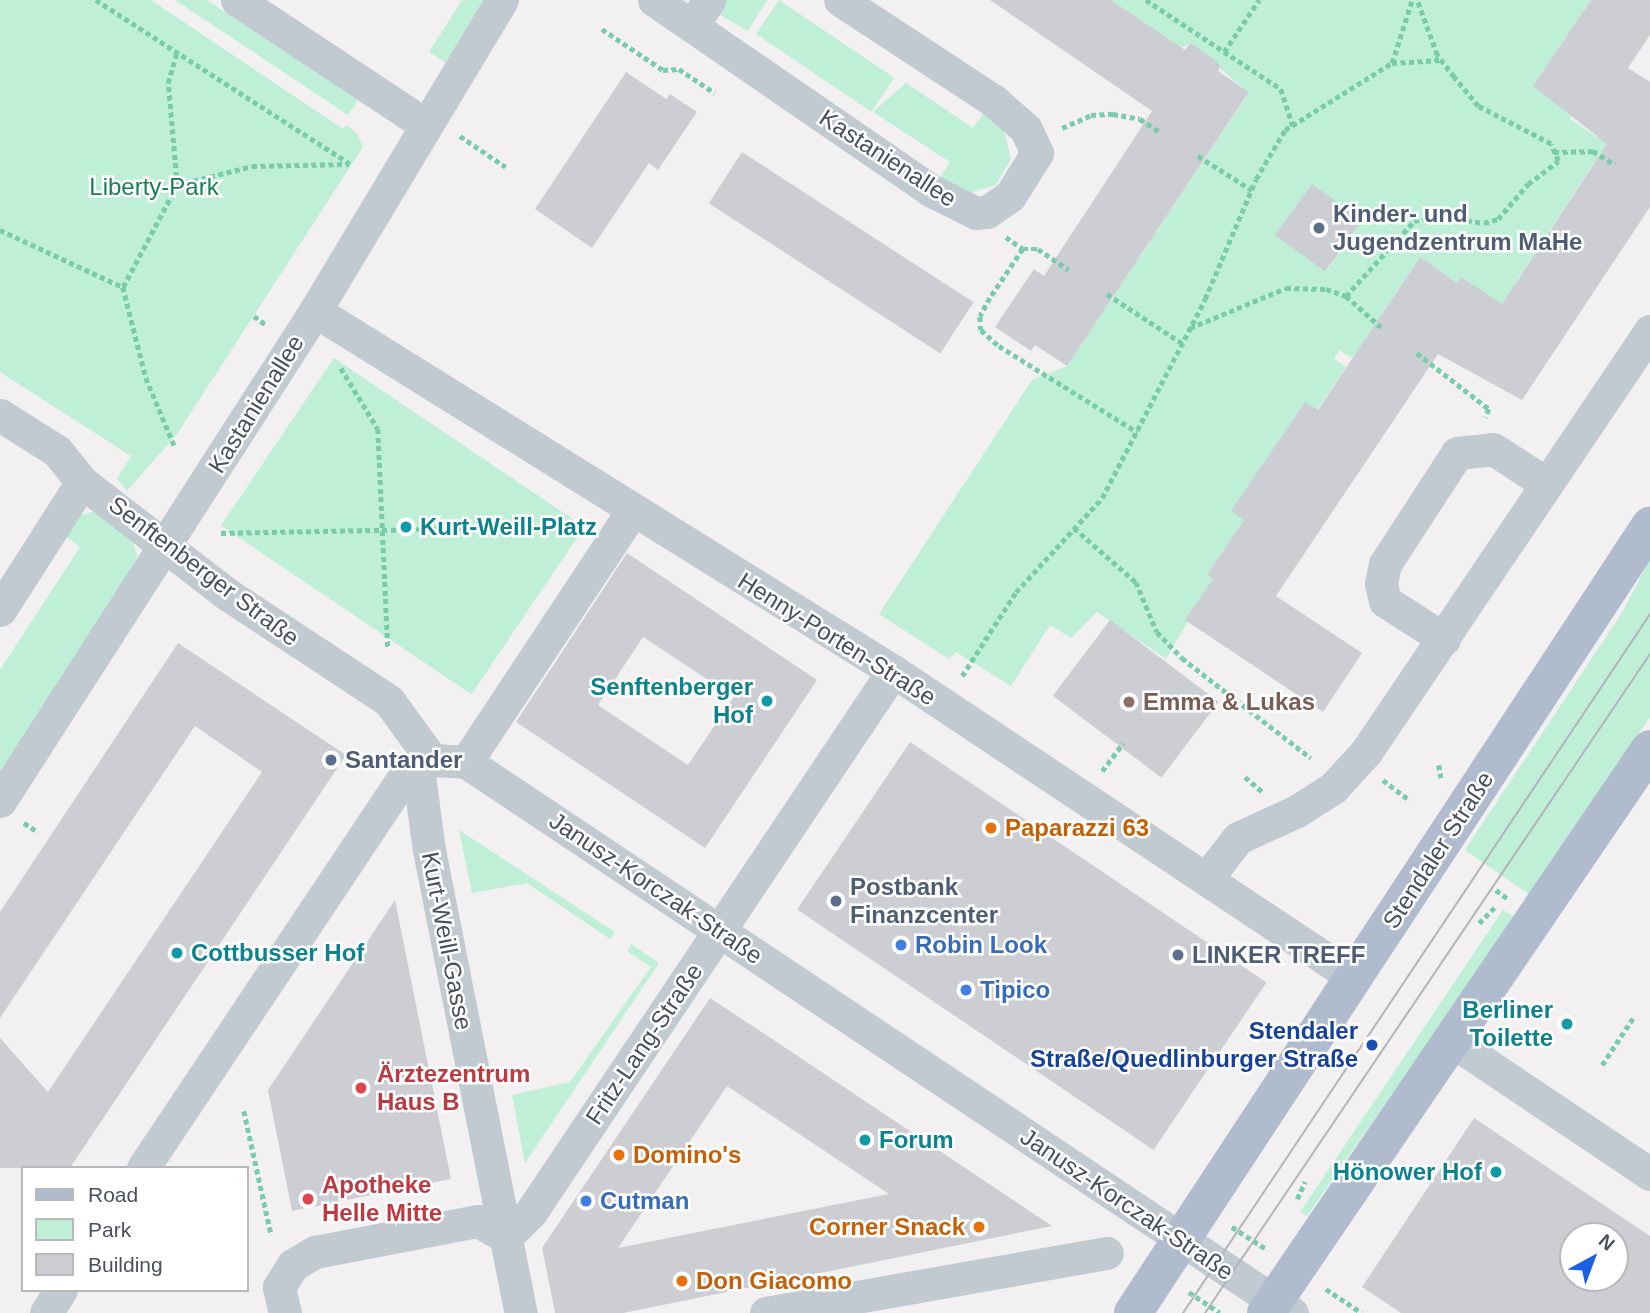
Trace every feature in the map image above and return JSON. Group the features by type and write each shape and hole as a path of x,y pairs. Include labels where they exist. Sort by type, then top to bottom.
{"main road":[{"name":"Stendaler Straße","path":"1133,1313 1650,526"},
{"path":"1277,1309 1449,1039 1537,919 1650,749"}],"street":[{"path":"237,0 424,124"},
{"name":"Kastanienallee","path":"0,801 315,311 424,124 502,0"},
{"name":"Kastanienallee","path":"654,0 701,12 739,61 930,190 976,213 987,212 1010,196 1037,153 1026,129"},
{"path":"840,0 994,101 1026,129"},
{"name":"Henny-Porten-Straße","path":"315,311 625,523 893,671 1353,977"},
{"path":"1206,879 1238,838 1297,811 1332,788 1366,752 1650,331"},
{"name":"Senftenberger Straße","path":"0,415 57,451 82,482 166,544 227,594 389,701 425,764"},
{"path":"1444,639 1385,601 1381,583 1385,565 1457,453 1493,449 1547,484"},
{"path":"0,610 82,482"},
{"path":"144,1166 402,780 425,764 466,762 625,523"},
{"name":"Fritz-Lang-Straße","path":"506,1237 531,1212 893,671"},
{"name":"Janusz-Korczak-Straße","path":"466,762 1182,1239 1277,1309"},
{"name":"Kurt-Weill-Gasse","path":"425,764 429,850 521,1313"},
{"path":"1449,1039 1650,1174"},
{"path":"285,1313 279,1287 293,1265 315,1252 478,1221 506,1237"},
{"path":"766,1313 1107,1253"},
{"path":"46,1313 60,1292"}],"path":[{"path":"96,0 350,164 251,166 177,185"},
{"path":"1146,0 1281,89 1293,126"},
{"path":"1224,52 1259,0"},
{"path":"1392,63 1412,0"},
{"path":"1346,296 1414,221 1433,216 1484,223 1498,219 1528,184 1558,161 1551,144 1478,106 1441,60 1417,0"},
{"path":"602,29 663,70 679,69 715,93"},
{"path":"174,444 146,378 123,288 177,185 168,83 177,52"},
{"path":"956,685 1016,592 1102,498 1190,329 1252,190 1285,130 1392,63 1441,60"},
{"path":"1026,129 1070,128 1091,115 1113,114 1140,119 1160,132"},
{"path":"460,136 506,167"},
{"path":"1554,152 1593,151 1615,165"},
{"path":"1198,156 1252,190"},
{"path":"0,230 123,288"},
{"path":"1003,236 1023,249 1038,249 1069,270"},
{"path":"1023,249 980,317 981,330 999,346 1137,432"},
{"path":"1190,329 1286,288 1326,289 1346,296 1381,327"},
{"path":"1107,294 1182,343"},
{"path":"1417,352 1489,409 1467,452"},
{"path":"338,363 378,429 385,531 388,647"},
{"path":"220,533 625,523"},
{"path":"1074,528 1136,582 1157,632 1182,658 1311,758"},
{"path":"1479,923 1506,897"},
{"path":"1602,1065 1633,1018"},
{"path":"244,1111 271,1234"},
{"path":"1354,1307 1362,1313"}],"green space":[{"name":"Liberty-Park","path":"0,0 151,0 343,129 346,125 357,133 363,147 177,434 127,491 117,479 131,456 0,372"},
{"path":"175,0 207,0 358,100 348,115"},
{"path":"462,0 486,0 446,63 429,52"},
{"path":"722,0 767,0 748,31 715,12"},
{"path":"779,0 894,78 871,112 756,34"},
{"path":"1111,0 1591,0 1583,11 1589,15 1566,37 1533,86 1573,113 1570,119 1597,137 1601,132 1625,149 1594,163 1514,285 1513,319 1461,277 1457,283 1420,257 1385,309 1391,313 1352,358 1339,350 1334,359 1346,367 1317,410 1305,402 1299,411 1285,458 1272,450 1244,520 1207,575 1213,579 1166,659 1097,612 1071,638 1050,625 1011,686 956,652 949,659 879,614 1032,380 1067,366 1249,93 1190,43 1181,48","holes":["1312,185 1362,220 1327,270 1276,235"]},
{"path":"906,83 973,128 985,111 1003,126 1011,159 996,185 971,192 938,180 950,162 873,112"},
{"name":"Kurt-Weill-Platz","path":"334,358 584,527 471,694 221,525"},
{"path":"95,511 132,539 137,555 134,567 0,775 0,670 80,547 63,534 78,516"},
{"path":"1650,559 1650,717 1530,895 1465,850 1623,611"},
{"path":"459,830 615,932 610,939 527,883 472,893"},
{"path":"1503,910 1515,917 1307,1216 1300,1212"},
{"path":"631,944 659,963 525,1163 512,1095 570,1082 651,967 627,951"}],"building":[{"path":"990,0 1111,0 1185,50 1190,43 1214,59 1220,66 1218,71 1249,92 1067,366 1035,345 1031,351 995,327 1034,269 1044,276 1152,111"},
{"path":"1591,0 1650,0 1650,35 1628,68 1650,82 1650,207 1522,400 1438,354 1276,596 1362,653 1323,712 1185,620 1213,579 1207,575 1244,520 1231,511 1305,402 1318,410 1420,257 1457,283 1461,277 1502,304 1607,144 1533,86"},
{"path":"626,72 666,99 670,94 697,112 658,170 649,163 592,248 535,209"},
{"path":"742,152 973,302 940,353 709,203"},
{"name":"Kinder- und Jugendzentrum MaHe","path":"1312,184 1362,220 1325,271 1275,235"},
{"name":"Senftenberger Hof","path":"627,553 817,680 705,848 516,722","holes":["643,637 734,697 688,765 598,705"]},
{"name":"Emma & Lukas","path":"1110,620 1219,702 1161,778 1053,696"},
{"name":"Cottbusser Hof","path":"178,643 346,755 71,1166 0,1168 0,1038 48,1092 262,772 195,726 0,1018 0,912"},
{"path":"910,742 1266,982 1154,1150 797,909"},
{"path":"395,900 451,1179 292,1211 268,1090"},
{"name":"Forum","path":"710,998 1052,1226 623,1313 555,1313 542,1248","holes":["727,1086 889,1194 618,1248"]},
{"name":"Hönower Hof","path":"1474,1118 1650,1236 1650,1313 1401,1313 1362,1287"}],"tram line":[{"path":"1183,1313 1650,614"},
{"path":"1205,1313 1650,654"}],"place":[{"name":"Kinder- und Jugendzentrum MaHe","path":"1319,228"},
{"name":"Kurt-Weill-Platz","path":"406,527"},
{"name":"Senftenberger Hof","path":"767,701"},
{"name":"Emma & Lukas","path":"1129,702"},
{"name":"Santander","path":"331,760"},
{"name":"Paparazzi 63","path":"991,828"},
{"name":"Postbank Finanzcenter","path":"836,901"},
{"name":"Robin Look","path":"901,945"},
{"name":"Cottbusser Hof","path":"177,953"},
{"name":"LINKER TREFF","path":"1178,955"},
{"name":"Tipico","path":"966,990"},
{"name":"Berliner Toilette","path":"1567,1024"},
{"name":"Stendaler Straße/Quedlinburger Straße","path":"1372,1045"},
{"name":"Ärztezentrum Haus B","path":"361,1088"},
{"name":"Forum","path":"865,1140"},
{"name":"Domino's","path":"619,1155"},
{"name":"Hönower Hof","path":"1496,1172"},
{"name":"Apotheke Helle Mitte","path":"308,1199"},
{"name":"Cutman","path":"586,1201"},
{"name":"Corner Snack","path":"979,1227"},
{"name":"Don Giacomo","path":"682,1281"}]}
